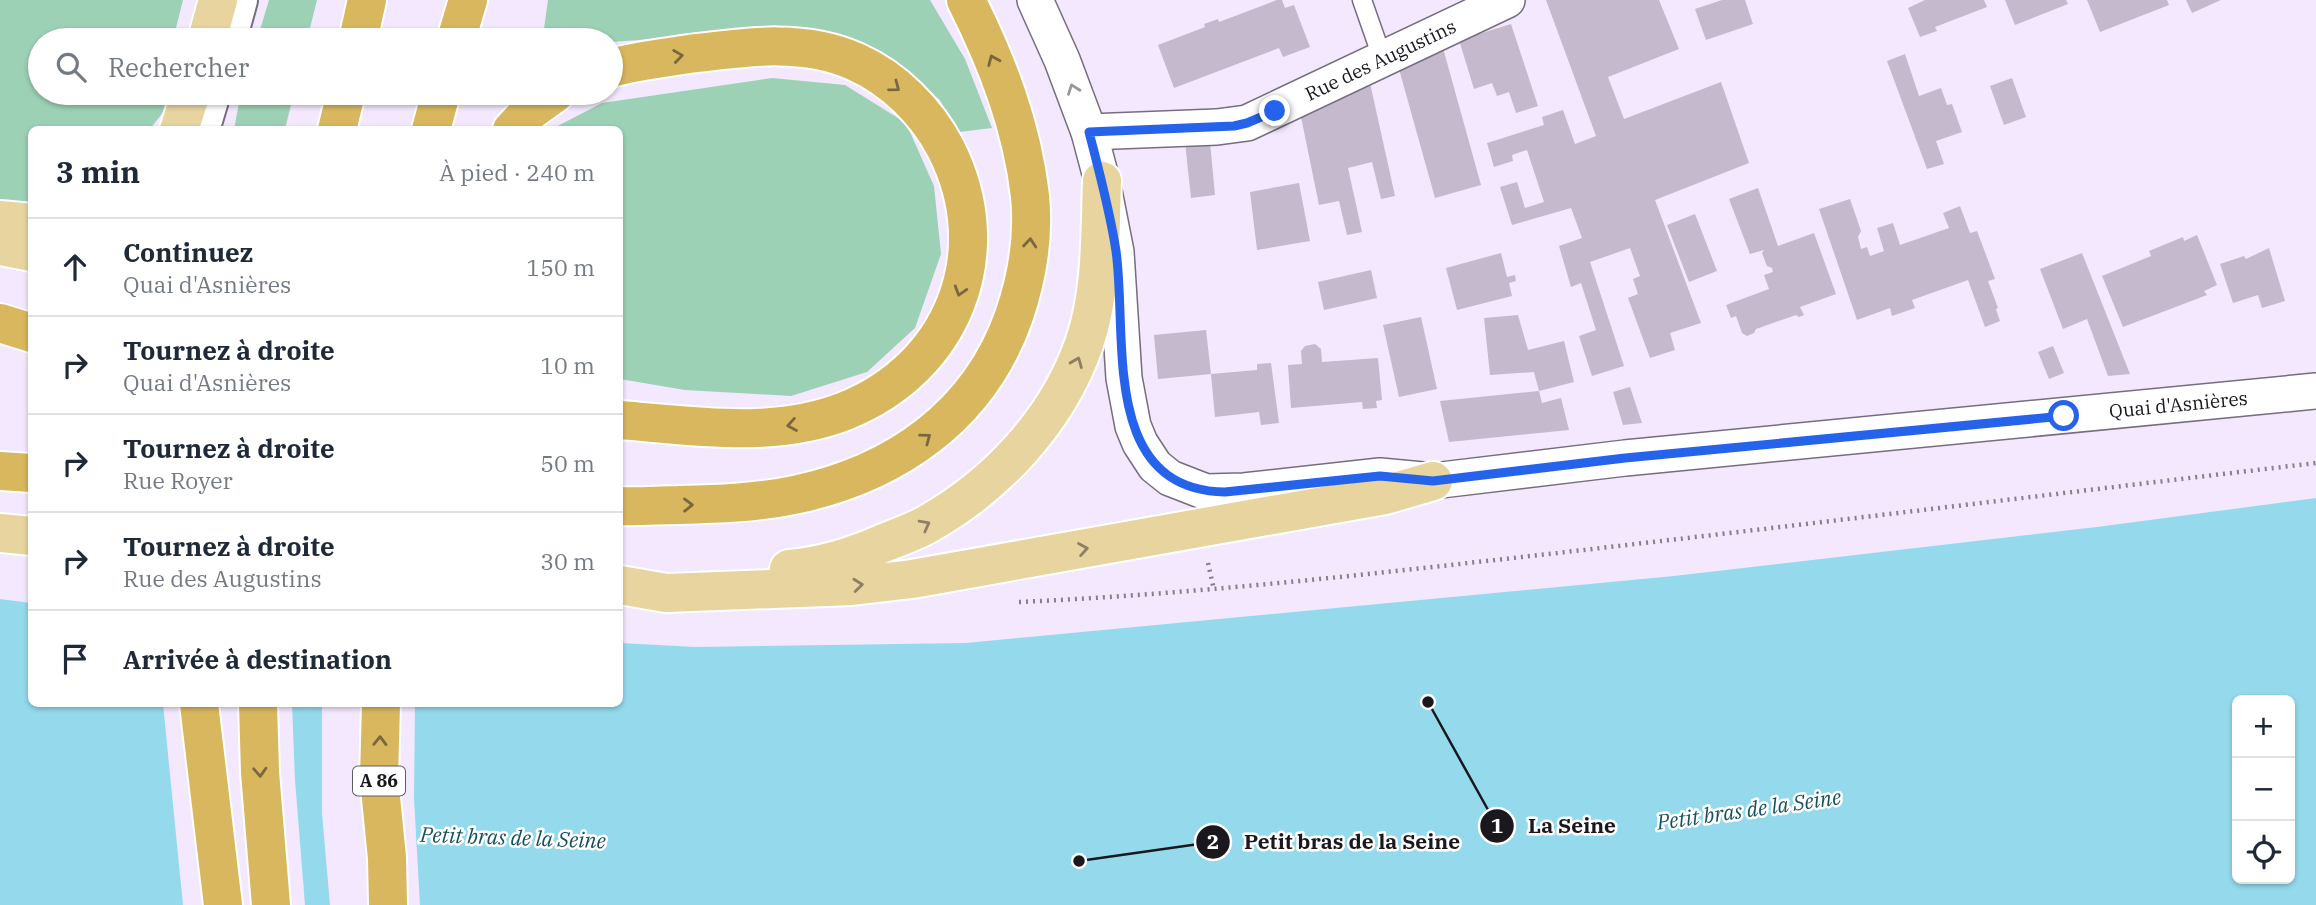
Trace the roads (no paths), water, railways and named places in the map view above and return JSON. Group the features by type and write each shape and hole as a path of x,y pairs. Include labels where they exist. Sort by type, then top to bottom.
{"highway":[{"path":"361,28 367,0"},
{"path":"460,28 468,0"},
{"path":"623,506 720,504 795,495 870,471 919,444 945,423 985,377 1006,340 1019,302 1028,258 1030,197 1012,107 966,0"},
{"path":"623,66 711,51 777,47 830,52 858,62 903,93 924,114 940,138 952,160 965,201 969,247 959,298 938,338 925,356 870,399 845,411 782,427 735,428 623,420"},
{"path":"338,126 343,105"},
{"path":"432,126 438,105"},
{"path":"516,126 538,105"},
{"path":"0,323 28,333"},
{"path":"0,471 28,473"},
{"path":"199,707 223,905"},
{"path":"258,707 260,772 271,905"},
{"name":"A 86","path":"381,707 379,778 387,858 388,905"}],"main road":[{"path":"210,28 218,0"},
{"path":"230,28 238,0"},
{"path":"180,126 187,105"},
{"path":"201,126 207,105"},
{"path":"623,570 754,572 811,567 864,552 924,526 959,505 1019,453 1068,384 1084,343 1096,298 1102,181"},
{"path":"0,220 28,223"},
{"path":"0,246 28,251"},
{"path":"623,586 666,593 852,586 912,579 1385,495 1433,481"},
{"path":"0,533 28,536"}],"street":[{"name":"Quai d'Asnières","path":"1035,0 1062,60 1089,132 1102,181 1116,252 1124,378 1130,414 1140,443 1155,466 1170,478 1206,492 1244,491 1380,476 1433,481 1625,458 2316,391"},
{"name":"Rue des Augustins","path":"1089,132 1217,127 1247,123 1507,0"}],"lane":[{"path":"1362,0 1383,60"}],"water":[{"path":"2316,498 2316,905 0,905 0,599 28,603 28,707 623,707 623,643 695,647 966,643 1674,576 2097,527"}],"place":[{"name":"La Seine","path":"1428,702"},
{"name":"Petit bras de la Seine","path":"1079,861"}]}
